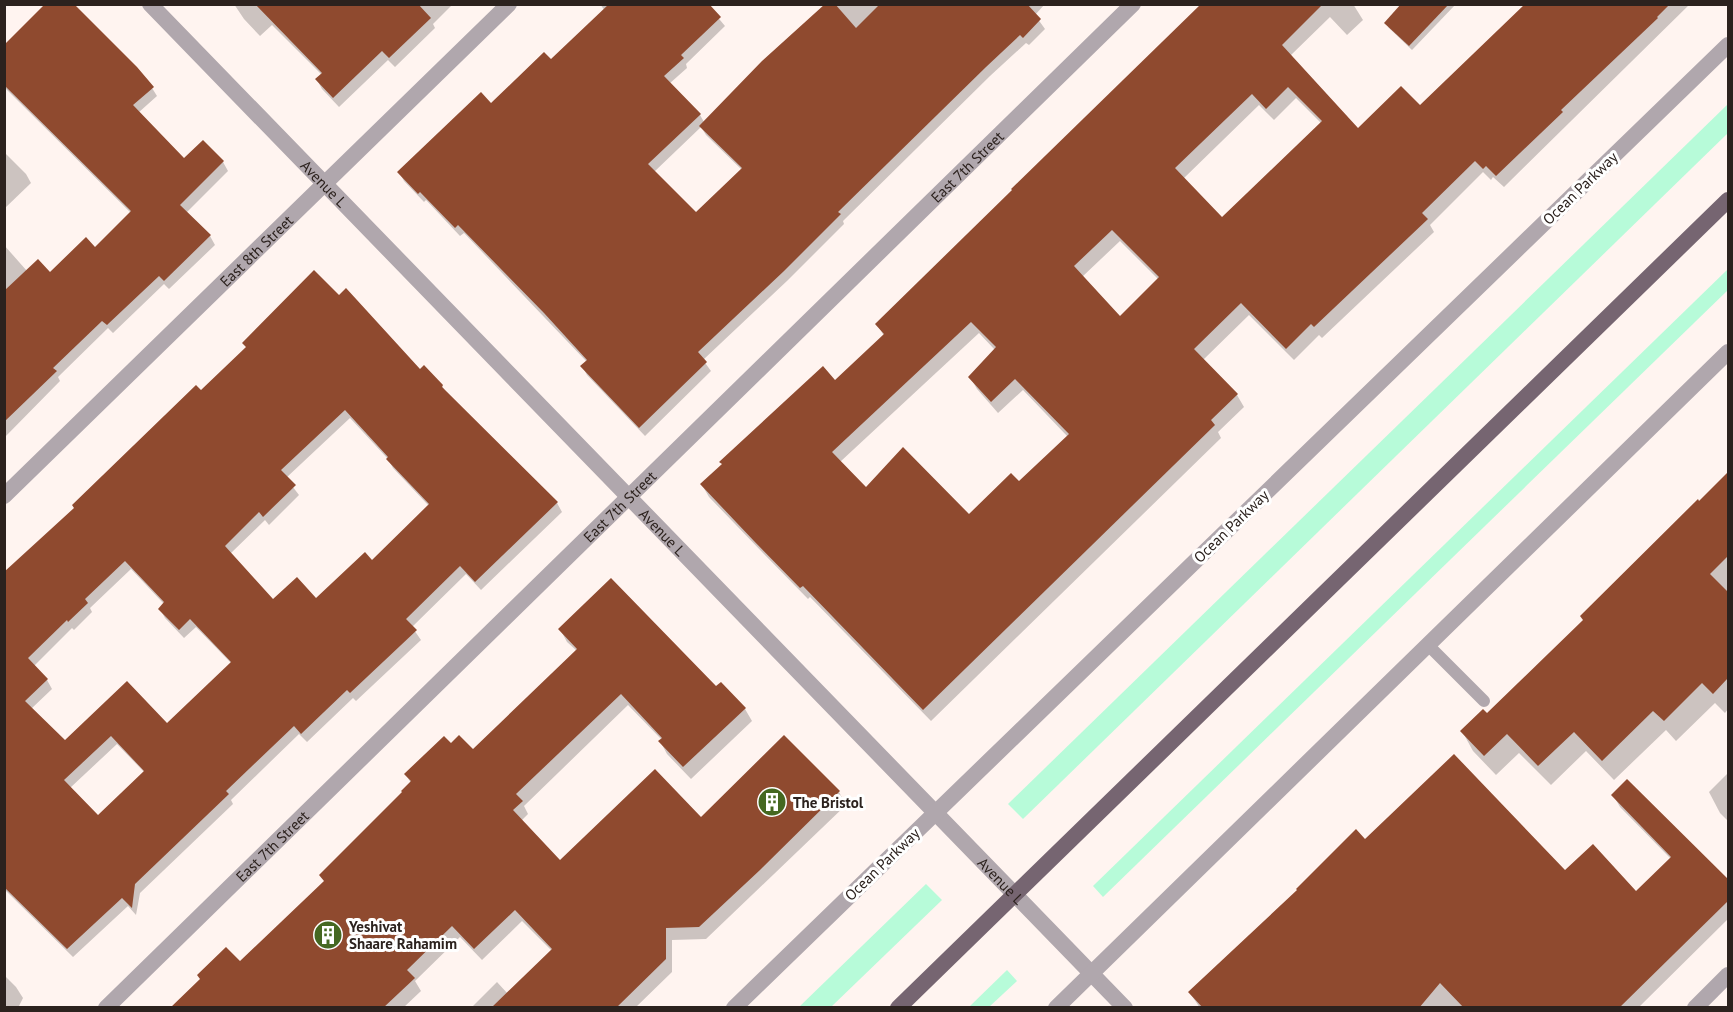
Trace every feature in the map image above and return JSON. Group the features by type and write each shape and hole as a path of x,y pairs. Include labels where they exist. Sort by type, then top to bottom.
{"main road":[{"path":"898,1008 1728,200"}],"street":[{"name":"Avenue L","path":"150,4 1125,1008"},
{"name":"East 8th Street","path":"4,496 509,4"},
{"name":"East 7th Street","path":"106,1008 1133,4"},
{"name":"Ocean Parkway","path":"734,1008 1728,45"},
{"path":"1056,1008 1728,352"},
{"path":"1695,1008 1728,975"}],"lane":[{"path":"1428,645 1484,701"}],"green space":[{"path":"1728,104 1728,133 1023,819 1008,804"},
{"path":"1728,269 1728,290 1103,897 1093,886"},
{"path":"926,884 942,900 831,1007 799,1007"},
{"path":"1007,970 1017,981 989,1007 969,1007"}],"building":[{"path":"45,4 74,4 137,67 154,87 133,105 184,158 203,140 224,161 180,205 211,235 164,281 159,276 107,325 102,321 53,368 57,371 4,422 4,291 38,259 50,272 86,237 95,247 131,211 4,85 4,45"},
{"path":"255,4 418,4 431,18 389,58 382,51 333,98 315,79 322,73"},
{"path":"609,4 709,4 721,17 681,55 684,58 664,76 701,114 648,164 696,212 742,168 699,126 762,61 825,4 835,4 856,28 880,4 1027,4 1041,19 1023,38 1020,35 986,67 838,212 841,214 784,271 698,352 707,362 639,428 580,366 587,360 544,313 458,225 455,228 397,172 481,92 491,103 544,52 551,59"},
{"path":"1201,4 1323,4 1282,45 1358,128 1401,86 1420,105 1525,4 1670,4 1496,176 1486,166 1483,169 1475,161 1422,213 1428,219 1314,327 1311,324 1286,349 1241,303 1194,349 1238,394 1211,420 1215,425 923,710 803,586 800,588 700,484 722,464 719,462 823,366 835,380 884,334 875,324","holes":["1288,87 1322,121 1222,217 1175,168 1252,94 1266,109","1112,230 1159,277 1120,316 1074,266","971,322 996,347 968,377 991,402 1015,379 1069,434 1019,481 1011,473 969,514 903,447 866,487 832,452"]},
{"path":"1401,4 1449,4 1409,46 1384,23"},
{"path":"314,270 339,295 346,288 420,369 424,365 443,385 442,387 558,502 475,582 460,566 406,619 417,630 350,693 347,690 301,734 294,726 226,791 229,794 135,884 132,908 122,898 67,949 4,887 4,572 74,508 72,505 196,385 201,390 246,347 242,343","holes":["345,410 388,457 386,459 429,504 372,560 365,552 316,598 297,577 273,599 225,546 259,512 263,517 296,485 281,470","125,561 164,602 158,609 179,630 190,619 231,662 167,723 127,681 65,740 25,701 48,679 28,658 88,603 85,599","111,736 144,771 98,815 64,780"]},
{"path":"1728,472 1728,556 1710,574 1728,592 1728,678 1713,694 1702,683 1664,721 1653,711 1602,761 1574,732 1538,766 1507,734 1484,756 1460,731 1483,709 1487,713 1583,620 1580,616"},
{"path":"611,578 716,686 721,682 746,708 683,767 658,741 662,738 621,694 516,794 523,801 513,810 560,860 655,769 701,817 784,735 840,791 760,870 699,927 666,928 666,959 616,1008 491,1008 552,949 515,910 474,949 452,926 407,970 415,978 383,1008 170,1008 200,979 197,975 226,947 240,961 324,881 319,875 402,792 411,781 404,774 444,736 451,743 459,735 473,749 577,649 558,629"},
{"path":"1454,754 1565,870 1593,844 1636,891 1671,857 1611,795 1627,779 1728,879 1728,901 1619,1008 1464,1008 1440,983 1419,1008 1203,1008 1188,992 1297,890 1356,829 1365,839"}],"place":[{"name":"The Bristol","path":"772,802"},
{"name":"Yeshivat Shaare Rahamim","path":"328,935"}]}
